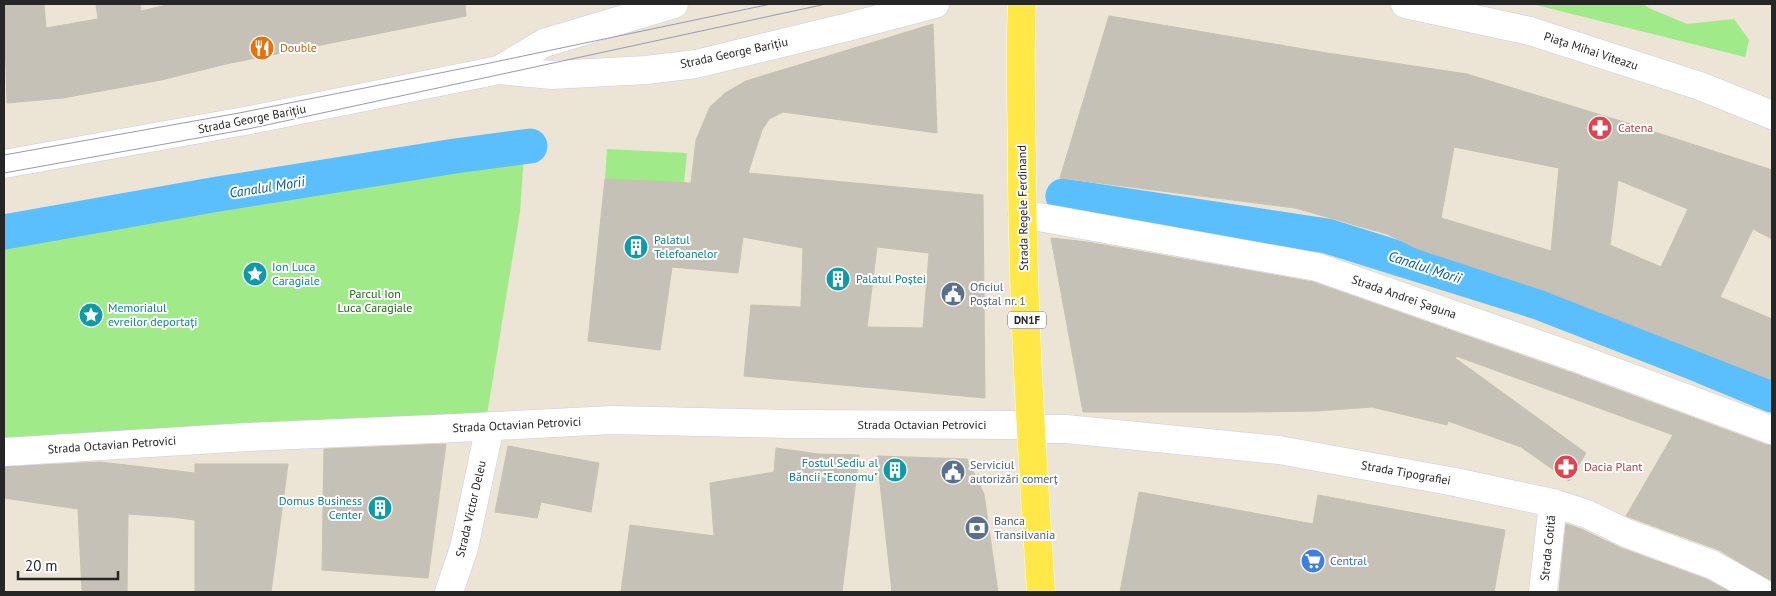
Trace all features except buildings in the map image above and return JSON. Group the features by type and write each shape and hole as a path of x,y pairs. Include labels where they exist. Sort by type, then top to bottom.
{"main road":[{"name":"Strada Regele Ferdinand","path":"1022,4 1020,67 1022,214 1031,427 1041,592"}],"street":[{"name":"Strada George Barițiu","path":"499,70 544,43 674,4"},
{"name":"Strada George Barițiu","path":"4,164 250,120 499,70 552,75 646,70 696,64 935,4"},
{"name":"Piața Mihai Viteazu","path":"1405,4 1530,31 1700,86 1772,115"},
{"name":"Strada Andrei Șaguna","path":"1022,214 1317,266 1577,358 1772,430"},
{"name":"Strada Octavian Petrovici","path":"4,452 248,436 612,420 1031,427"},
{"name":"Strada Victor Deleu","path":"449,592 464,548 490,426"},
{"name":"Strada Tipografiei","path":"1031,427 1278,450 1455,482 1553,503 1587,514 1626,533 1713,565 1761,592"},
{"name":"Strada Cotită","path":"1543,592 1553,503"}],"green space":[{"path":"1532,4 1643,4 1687,24 1734,19 1749,40 1745,57"},
{"path":"607,149 687,153 684,183 605,179"},
{"name":"Parcul Ion Luca Caragiale","path":"524,153 520,212 486,421 4,448 4,230"}],"waterway":[{"name":"Canalul Morii","path":"4,232 218,194 455,156 530,146"},
{"name":"Canalul Morii","path":"1063,196 1327,236 1538,302 1772,395"}],"tram line":[{"path":"4,155 239,113 771,4"},
{"path":"4,173 248,129 826,4"}],"place":[{"name":"Double","path":"262,48"},
{"name":"Catena","path":"1600,128"},
{"name":"Palatul Telefoanelor","path":"636,247"},
{"name":"Ion Luca Caragiale","path":"255,274"},
{"name":"Palatul Poștei","path":"838,279"},
{"name":"Oficiul Poștal nr. 1","path":"953,294"},
{"name":"Memorialul evreilor deportați","path":"91,315"},
{"name":"Dacia Plant","path":"1566,467"},
{"name":"Fostul Sediu al Băncii \"Economu\"","path":"895,470"},
{"name":"Serviciul autorizări comerț","path":"953,472"},
{"name":"Domus Business Center","path":"380,508"},
{"name":"Banca Transilvania","path":"977,528"},
{"name":"Central","path":"1313,561"}]}
